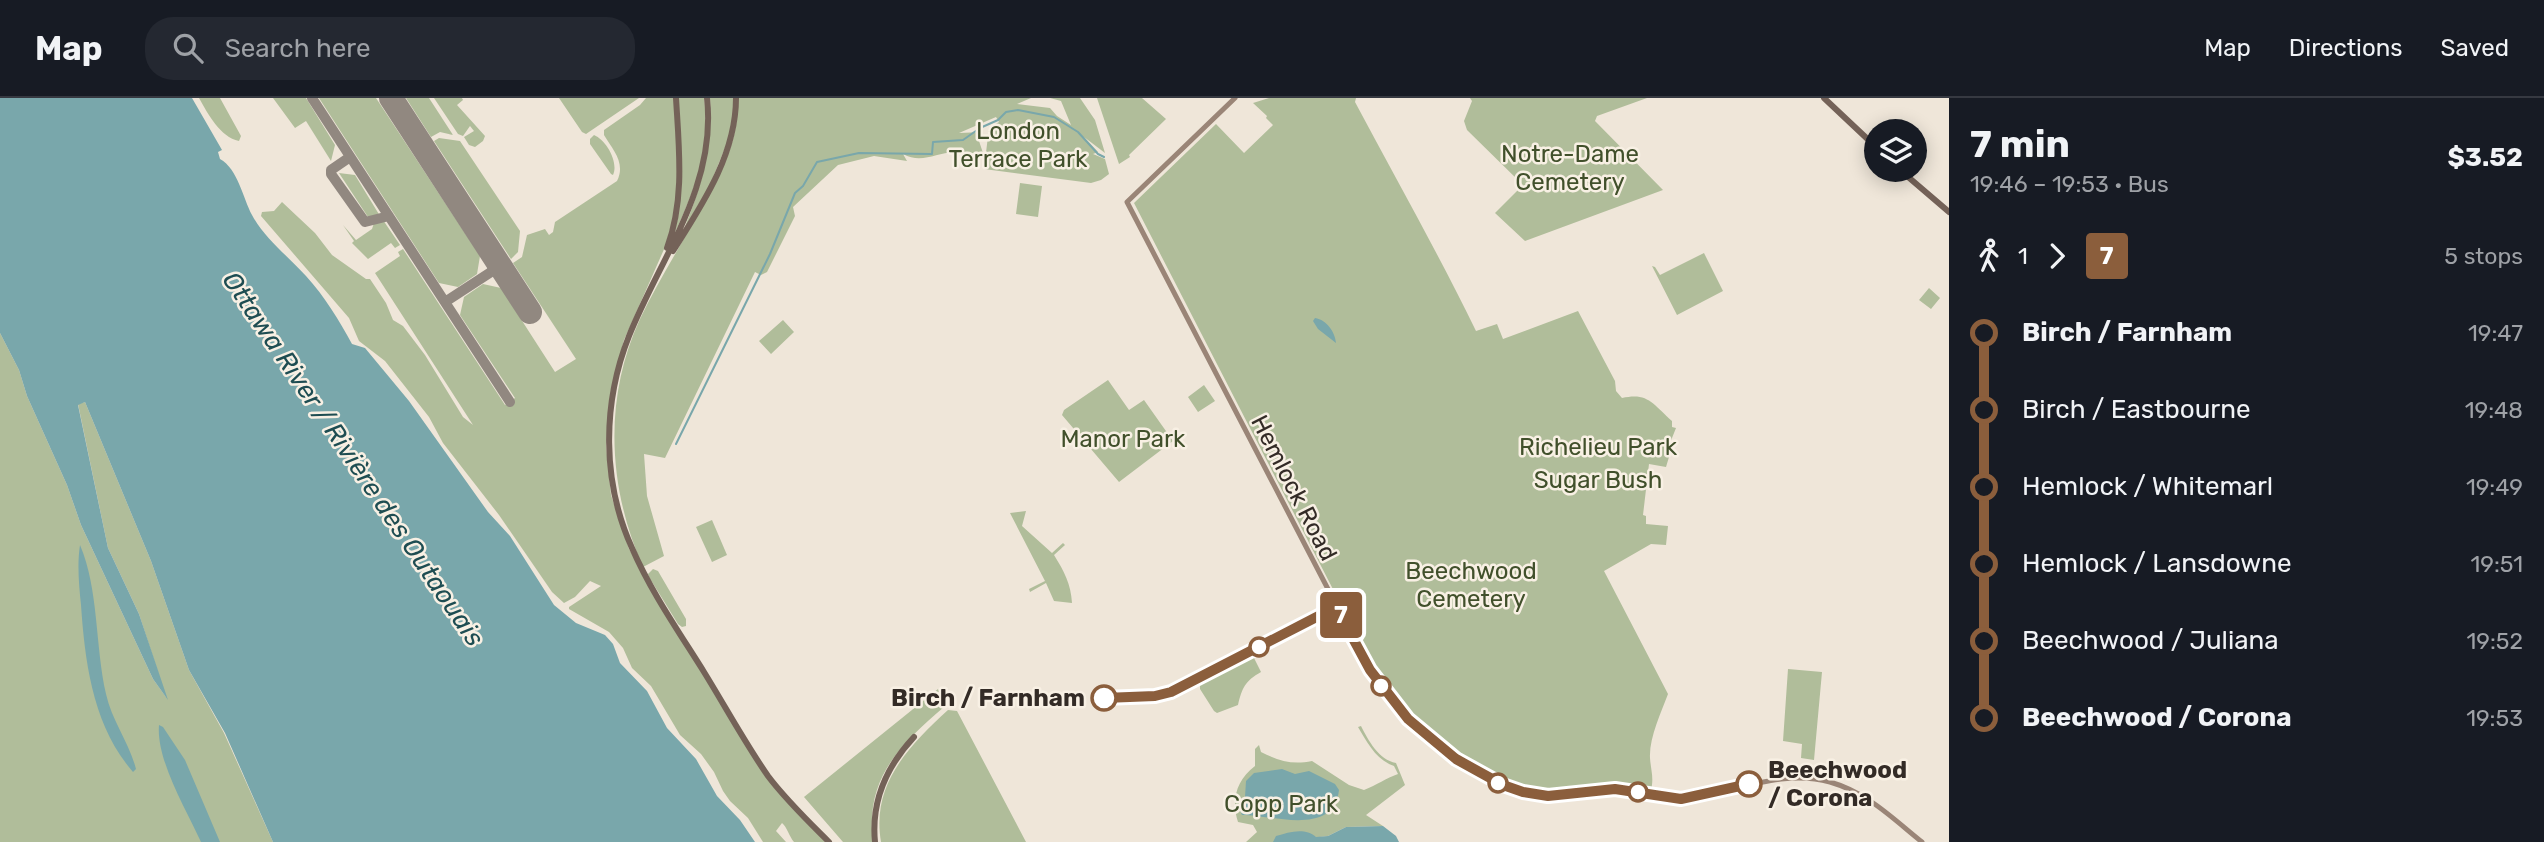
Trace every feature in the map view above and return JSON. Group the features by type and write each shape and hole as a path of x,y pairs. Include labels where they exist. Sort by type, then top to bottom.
{"main road":[{"path":"657,277 674,228 679,198 676,98"},
{"path":"707,98 708,141 699,183 627,342 612,403 610,457 616,503 643,572 761,764 789,802 829,842"},
{"path":"657,277 722,165 734,126 736,98"},
{"name":"Hemlock Road","path":"1235,98 1127,202 1344,622 1370,670 1397,707 1431,740 1456,759 1510,788 1548,796 1624,789 1657,797 1681,799 1755,783 1790,779 1817,780 1855,791 1869,799 1922,842"},
{"path":"1824,98 1864,136"},
{"path":"1914,182 1949,212"},
{"path":"875,842 874,825 879,793 893,763 914,737"}],"green space":[{"path":"199,98 220,98 241,136 239,141 220,130"},
{"path":"273,98 306,98 335,145 331,161 306,121 295,128"},
{"path":"319,98 376,98 480,256 477,274 458,287 439,283"},
{"path":"406,98 429,98 453,135 440,132 431,137"},
{"path":"434,98 462,98 457,105 485,136 483,141 475,147 469,145 464,137 474,131 470,126 463,136 458,134"},
{"path":"559,98 639,98 586,134"},
{"path":"646,98 674,98 679,189 665,247 624,340 611,389 606,445 611,495 629,549 751,753 825,842 794,842 782,823 776,831 786,842 763,842 748,818 730,801 701,754 680,735 651,686 632,668 623,648 609,632 569,609 601,586 590,581 575,597 564,603 552,592 499,515 443,443 429,417 385,361 359,341 349,318 261,216 262,212 274,211 282,202 315,233 332,255 366,279 370,279 386,303 393,320 403,326 425,355 463,417 473,425 375,273 400,256 398,252 403,249 505,405 515,398 460,315 464,297 483,284 501,288 555,372 576,359 513,263 522,257 527,235 545,229 549,235 553,232 555,222 617,181 619,162 604,135 604,130"},
{"path":"677,98 704,98 706,117 699,171 672,239 678,218"},
{"path":"710,98 734,98 731,133 710,185 684,229 705,165 710,133"},
{"name":"London Terrace Park","path":"738,98 1031,98 1017,104 1050,108 1071,125 1061,101 1050,98 1080,98 1095,120 1105,153 1084,137 1098,152 1093,154 1105,159 1109,174 1091,183 984,169 989,128 999,122 996,117 959,133 983,132 978,138 983,153 954,152 922,158 903,154 907,161 874,156 838,165 793,207 795,216 767,272 761,275 755,272 665,458 644,454 647,496 664,556 643,567 631,537 617,475 614,443 620,380 640,319 724,165 734,133"},
{"path":"1097,98 1142,98 1166,119 1129,155 1130,157 1119,164"},
{"name":"Beechwood Cemetery","path":"1269,98 1356,98 1355,102 1476,331 1497,324 1503,339 1578,311 1615,381 1616,391 1622,398 1638,397 1650,401 1672,421 1672,427 1676,428 1666,453 1669,457 1666,467 1649,464 1643,515 1646,516 1646,524 1668,526 1666,545 1651,544 1604,571 1668,694 1651,742 1651,791 1605,785 1556,790 1509,781 1487,771 1445,745 1409,712 1383,679 1354,630 1134,203 1216,124 1244,153 1273,125 1253,103"},
{"name":"Notre-Dame Cemetery","path":"1470,98 1647,98 1597,116 1595,121 1663,190 1525,241 1495,213 1523,185 1467,130 1464,121 1472,101"},
{"path":"594,135 610,152 614,164 613,175 590,144"},
{"path":"439,138 460,141 520,231 518,252 511,259 434,141"},
{"path":"339,173 355,175 380,216 370,220"},
{"path":"1020,183 1042,186 1038,217 1016,214"},
{"path":"383,220 400,245 395,248 391,243 368,259 352,243 354,241 343,225 356,240 372,229 374,223"},
{"path":"1704,253 1723,291 1677,315 1652,266 1660,275"},
{"path":"1929,288 1940,298 1931,309 1919,300"},
{"path":"783,320 794,332 771,354 759,341"},
{"path":"0,333 19,370 27,396 67,485 81,525 153,679 166,697 139,614 108,548 78,404 85,402 151,561 189,670 224,733 273,842 0,842"},
{"name":"Manor Park","path":"1108,380 1129,410 1144,400 1173,441 1119,482 1062,415 1064,410"},
{"path":"1204,385 1215,401 1198,412 1188,397"},
{"path":"1026,511 1022,526 1052,553 1063,543 1065,545 1054,555 1066,578 1072,603 1054,601 1046,583 1030,592 1029,589 1045,581 1010,513"},
{"path":"712,520 727,555 712,562 696,527"},
{"path":"653,569 658,571 686,619 686,626 678,624 649,577 648,574"},
{"path":"1252,654 1261,672 1245,686 1238,705 1217,713 1200,689 1200,681"},
{"path":"1788,669 1822,672 1814,760 1801,758 1802,744 1783,741"},
{"path":"938,689 944,707 900,750 880,781 874,799 873,842 843,842 804,797"},
{"path":"948,710 957,711 1026,842 881,842 879,821 882,802 896,768 907,752"},
{"name":"Copp Park","path":"1361,726 1379,754 1396,763 1405,785 1366,815 1383,826 1346,827 1328,836 1278,842 1246,842 1257,832 1253,825 1238,822 1235,799 1239,784 1255,766 1255,749 1259,745 1261,752 1280,760 1298,763 1312,761 1349,785 1364,790 1398,774 1394,766 1373,750 1358,727"}],"water":[{"name":"Ottawa River / Rivière des Outaouais","path":"0,98 192,98 222,150 218,152 220,159 236,177 252,215 263,232 319,292 352,344 365,348 409,401 488,512 510,536 554,605 576,623 605,635 613,644 620,663 647,691 667,728 696,759 717,796 740,820 755,842 273,842 225,733 189,670 151,561 85,402 78,405 108,548 139,614 168,700 153,679 81,525 67,485 27,396 19,370 0,333"},
{"path":"1315,318 1330,327 1336,343 1318,329 1313,321"},
{"path":"80,545 91,581 106,694 133,759 136,769 133,772 109,735 94,693 83,627"},
{"path":"159,725 185,760 220,842 201,842 167,769 159,739"},
{"name":"Copp Park","path":"1282,769 1295,774 1309,771 1335,784 1339,790 1335,805 1326,814 1314,819 1242,815 1238,806 1245,797 1246,781 1254,773"},
{"path":"1383,826 1396,836 1399,842 1273,842 1276,836 1291,832 1307,832 1316,837 1328,836 1346,827"}],"waterway":[{"path":"676,444 770,254 795,193 803,186 817,162 859,153 932,154 933,142 963,140 998,120 1006,112 1018,110 1054,117 1078,132 1104,157"}],"taxiway":[{"path":"312,98 510,402"},
{"path":"350,157 331,170 331,174 365,222 389,216"},
{"path":"445,302 491,272 495,263 493,254"}],"runway":[{"path":"391,98 530,312"}],"bus line":[{"name":"7","path":"1104,698 1155,696 1171,692 1336,607 1370,670 1408,719 1456,759 1503,785 1548,796 1615,789 1681,799 1749,784"}],"place":[{"name":"Birch / Farnham","path":"1104,698"},
{"name":"Beechwood / Corona","path":"1749,784"}],"park label":[{"name":"Richelieu Park","path":"1598,447"},
{"name":"Sugar Bush","path":"1598,480"}]}
